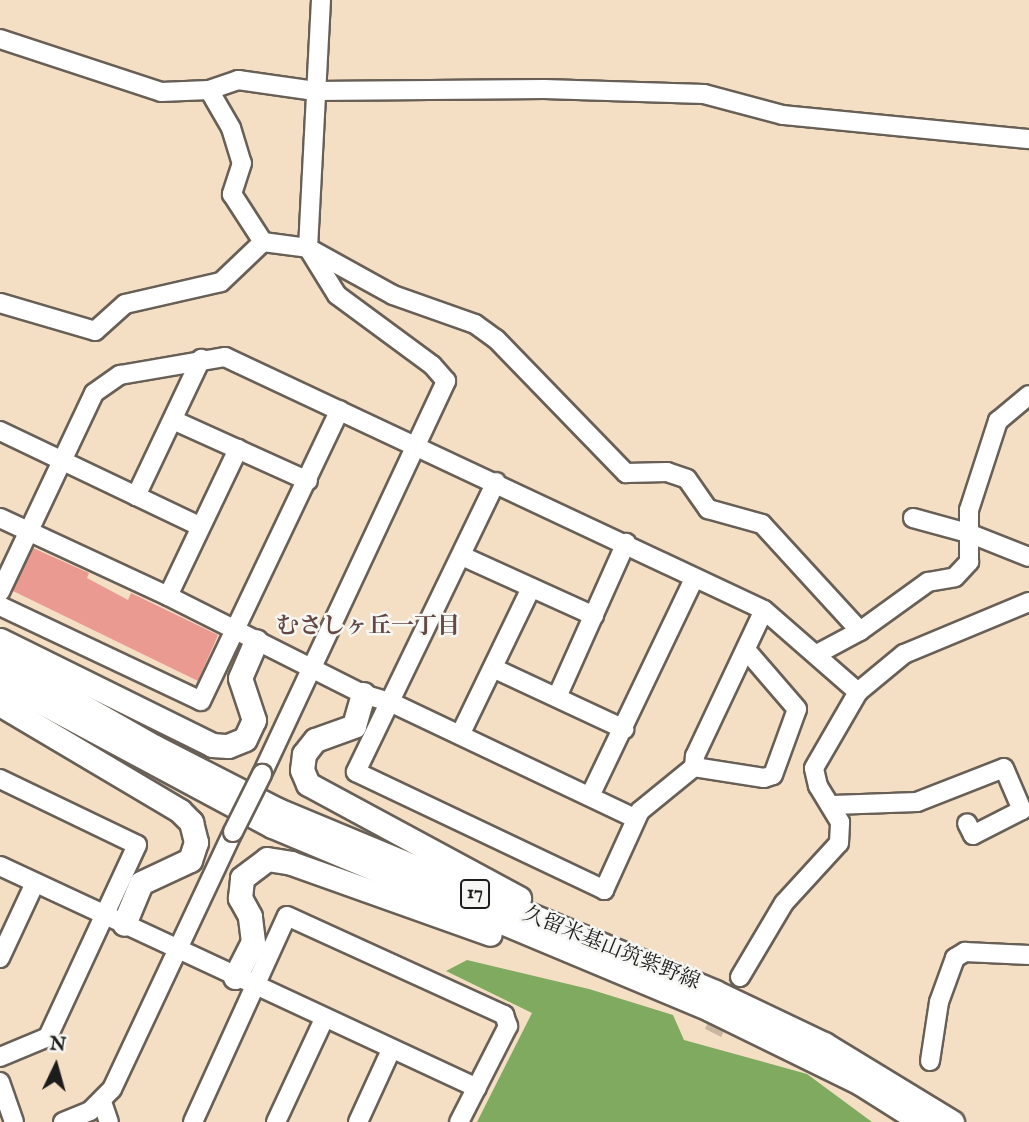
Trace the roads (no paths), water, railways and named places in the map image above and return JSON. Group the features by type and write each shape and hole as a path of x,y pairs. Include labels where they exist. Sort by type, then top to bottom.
{"main road":[{"path":"0,640 212,745 228,746 245,738 254,720 240,678 256,641"},
{"name":"久留米基山筑紫野線","path":"0,659 155,747 278,810 584,948 765,1034 860,1083 922,1122"},
{"name":"久留米基山筑紫野線","path":"0,680 272,826 584,948 715,992 824,1044 952,1122"},
{"path":"363,694 354,726 315,740 304,754 302,770 308,784 535,906 584,948"},
{"path":"0,704 180,811 191,822 195,842 190,860 141,883 124,924"},
{"path":"245,982 253,942 250,916 240,898 242,878 267,859 291,863 532,948 584,948"}],"street":[{"path":"63,1122 102,1102 445,390 441,373 337,295 308,248 321,0"},
{"path":"0,39 106,70 161,92 209,90 238,80 316,91 544,89 704,94 783,115 1029,139"},
{"path":"209,90 231,128 242,163 232,194 263,242 308,248 393,295 475,324 496,339 626,473 667,472 687,479 708,509 762,524 860,631"},
{"path":"0,303 95,331 125,304 221,282 263,242"},
{"path":"0,592 94,393 120,376 201,359 225,357 764,610 858,692"},
{"path":"136,496 201,359"},
{"path":"817,654 860,631 928,582 955,577 969,562 969,510 998,421 1029,394"},
{"path":"0,606 201,701 340,410"},
{"path":"173,420 308,481"},
{"path":"0,431 199,526"},
{"path":"169,596 199,526 238,449"},
{"path":"496,482 356,772 393,790 604,890 636,819 694,766 695,756 764,610"},
{"path":"0,518 169,596 312,670 363,694 390,702 636,819"},
{"path":"913,518 971,534 1029,557"},
{"path":"557,697 626,543"},
{"path":"462,556 594,616"},
{"path":"590,796 694,579"},
{"path":"460,735 531,588"},
{"path":"740,977 784,903 839,843 840,822 833,805 818,786 814,768 858,692 904,654 1029,602"},
{"path":"694,766 764,778 773,775 797,709 746,650"},
{"path":"493,668 624,729"},
{"path":"833,805 917,802 1003,768 1022,810 973,835 967,823"},
{"path":"0,779 137,845 102,915 48,1037 0,1057"},
{"path":"0,866 477,1088"},
{"path":"0,958 35,883"},
{"path":"193,1122 245,982 287,916 504,1015 508,1026 459,1122"},
{"path":"930,1061 939,1002 955,958 965,952 1029,955"},
{"path":"276,1122 324,1018"},
{"path":"358,1122 391,1050"},
{"path":"0,1082 14,1122"},
{"path":"102,1102 109,1122"}],"tunnel":[{"path":"713,1033 740,977"}],"district":[{"name":"むさしヶ丘一丁目","path":"368,627"}]}
